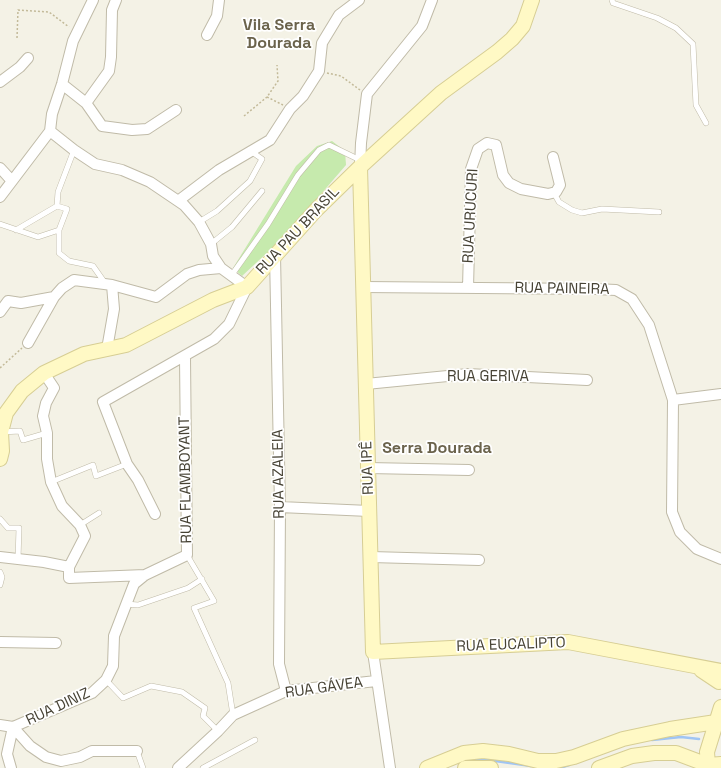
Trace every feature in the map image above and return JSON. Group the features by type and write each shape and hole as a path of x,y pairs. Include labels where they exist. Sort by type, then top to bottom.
{"street":[{"path":"1,195 50,131 52,114 62,84 73,41 93,0"},
{"path":"86,103 108,71 111,57 112,10 116,0"},
{"path":"206,35 217,16 219,0"},
{"path":"178,201 219,170 252,152 270,140 290,109 303,96 319,71 322,43 339,15 359,0"},
{"path":"360,163 367,94 422,26 432,0"},
{"name":"RUA PAU BRASIL","path":"127,464 103,402 185,357 214,339 229,324 247,287 360,163 441,93 497,52 512,39 523,26 532,0"},
{"path":"0,82 20,68 28,58"},
{"path":"62,84 86,103 102,126 132,130 147,130 176,110"},
{"path":"50,131 95,164 122,170 150,182 184,205 199,222 211,244 213,256 221,268 247,287"},
{"name":"RUA URUCURI","path":"468,288 471,169 478,149 487,143 496,145 503,175 509,183 521,189 548,194 554,193"},
{"path":"553,157 560,185 554,193"},
{"name":"RUA IPÊ","path":"360,163 373,652 376,681 390,768"},
{"path":"0,168 12,181"},
{"name":"RUA AZALEIA","path":"275,255 280,507 279,664 286,691"},
{"path":"28,343 54,297 62,288 74,280 109,284 156,297 187,274 199,270 221,268"},
{"path":"108,349 114,309 109,284"},
{"path":"0,460 2,451 1,432 6,413 18,397 44,373 84,354 126,345 213,300 247,287"},
{"name":"RUA PAINEIRA","path":"363,287 616,290 632,299 649,325 672,400 672,512 680,532 697,549 721,559"},
{"path":"0,312 8,301 21,303 54,297"},
{"name":"RUA FLAMBOYANT","path":"145,576 187,555 185,357"},
{"path":"44,373 54,388 46,403 43,416 47,433 47,459 52,482 62,506 80,525 85,536 69,567 69,578 145,576"},
{"name":"RUA GERIVA","path":"366,384 468,374 587,380"},
{"path":"672,400 721,394"},
{"path":"127,464 138,480 154,514"},
{"path":"368,468 469,470"},
{"path":"280,507 369,511"},
{"path":"0,557 44,562 69,567"},
{"path":"371,557 479,560"},
{"name":"RUA DINIZ","path":"13,727 92,693 106,680 113,666 114,636 125,604 134,584 145,576"},
{"path":"0,642 56,643"},
{"name":"RUA EUCALIPTO","path":"373,652 568,642 694,665 721,679"},
{"name":"RUA GÁVEA","path":"180,767 218,732 233,715 286,691 376,681"},
{"path":"599,768 632,756 654,753 676,753 711,762 721,707"},
{"path":"0,725 13,727 30,746 46,757 61,761 80,757 92,751 137,751"},
{"path":"427,768 464,753 483,751 510,754 538,761 556,761 574,757 623,739 670,728 717,725"},
{"path":"11,768 7,754 13,727"},
{"path":"464,768 491,768"}],"lane":[{"path":"612,0 613,3 657,18 676,28 693,44 696,105 706,123"},
{"path":"230,276 268,224 298,174 319,150 329,145 360,163"},
{"path":"57,206 58,192 74,150"},
{"path":"199,222 217,211 250,181 262,160 252,152"},
{"path":"211,244 232,227 262,191"},
{"path":"554,193 560,202 572,210 582,213 602,209 659,212"},
{"path":"16,230 57,206 67,209 59,230 59,253 69,261 93,266 109,284"},
{"path":"0,224 38,237 59,230"},
{"path":"1,432 20,430 23,440 47,433"},
{"path":"52,482 93,465 96,476 127,464"},
{"path":"80,525 99,513"},
{"path":"0,519 8,528 19,528 18,559"},
{"path":"187,555 214,601 194,608 228,683 233,715"},
{"path":"0,572 2,577 0,585"},
{"path":"125,604 138,605 188,588 202,579"},
{"path":"106,680 123,698 151,686 182,692 205,708 203,716 218,732"},
{"path":"203,768 255,740"},
{"path":"137,751 143,768"}],"path":[{"path":"17,38 18,10 49,12 77,33"},
{"path":"244,116 267,97 278,81 276,65"},
{"path":"319,71 341,76 367,94"},
{"path":"267,97 290,109"},
{"path":"0,368 28,343"}],"green space":[{"path":"332,141 345,151 346,165 283,238 242,276 233,268 296,166 317,146"}],"waterway":[{"path":"652,740 681,737 699,739"},
{"path":"459,762 481,759 531,766"},
{"path":"560,768 569,765"}],"district":[{"name":"Vila Serra Dourada","path":"279,35"},
{"name":"Serra Dourada","path":"437,449"}]}
